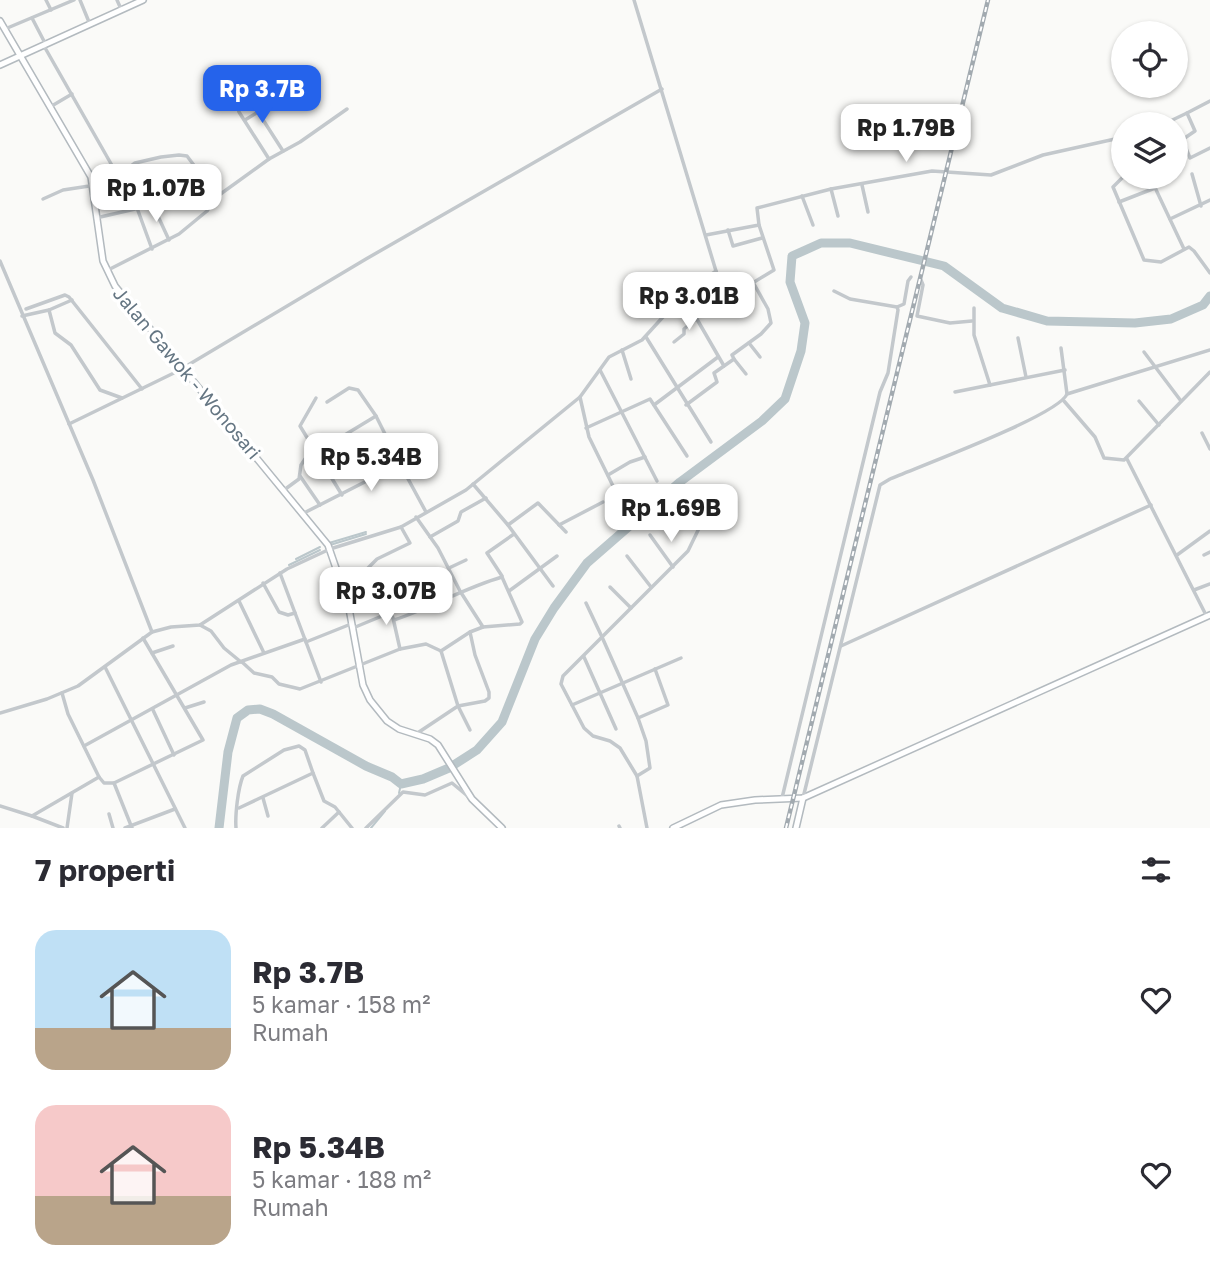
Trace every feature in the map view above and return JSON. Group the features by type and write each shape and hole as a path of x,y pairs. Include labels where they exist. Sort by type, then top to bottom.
{"main road":[{"path":"0,65 142,0"},
{"name":"Jalan Gawok - Wonosari","path":"0,22 93,184 106,271 126,302 284,490 330,549 343,583 365,692 394,726 435,742 472,799 502,828"},
{"path":"673,828 721,805 803,798 1208,616"},
{"path":"796,828 803,798"}],"street":[{"path":"46,0 51,10"},
{"path":"5,29 74,0"},
{"path":"80,0 89,22"},
{"path":"117,0 121,9"},
{"path":"634,0 726,298"},
{"path":"32,18 118,176"},
{"path":"69,424 182,369 366,259 662,89"},
{"path":"50,107 72,94"},
{"path":"249,98 283,151"},
{"path":"236,100 269,159"},
{"path":"1188,112 1210,101"},
{"path":"106,271 169,240 202,216 215,198 269,159 300,142 347,109"},
{"path":"245,120 258,112"},
{"path":"1188,115 1195,131 1188,136"},
{"path":"674,342 684,334 684,328 696,319 774,270 759,225 757,208 831,189 932,171 991,175 1043,155 1111,140"},
{"path":"1188,154 1190,158 1210,148"},
{"path":"43,199 63,190 108,183 135,163 179,155 187,156 215,198"},
{"path":"1192,174 1201,206"},
{"path":"96,218 137,208 201,175"},
{"path":"862,185 867,212"},
{"path":"831,189 838,216"},
{"path":"1114,189 1144,260 1161,262 1184,249 1192,248 1210,273"},
{"path":"1119,202 1152,189"},
{"path":"1155,189 1184,249"},
{"path":"802,196 813,225"},
{"path":"1170,219 1210,200"},
{"path":"152,201 169,240"},
{"path":"137,208 152,248"},
{"path":"706,235 759,225"},
{"path":"728,230 733,246 763,238"},
{"path":"0,261 152,632"},
{"path":"0,713 62,693 91,678 152,632 171,627 200,625 280,573 330,549 401,527 474,484 580,397 610,357 646,337 683,295 716,271"},
{"path":"834,291 850,299 897,307 904,304 911,277"},
{"path":"921,280 923,285 917,316 950,323 972,321"},
{"path":"746,374 732,356 771,323 768,309 754,284"},
{"path":"26,309 65,295 72,300 142,389"},
{"path":"683,295 725,366"},
{"path":"22,316 49,310 72,300"},
{"path":"782,798 880,392 888,372 897,307"},
{"path":"974,308 972,321 990,385"},
{"path":"49,310 55,334 71,345 100,390 122,398"},
{"path":"646,337 676,390 711,442"},
{"path":"1017,338 1026,377"},
{"path":"749,343 760,357"},
{"path":"803,798 880,485 1025,422 1064,401 1067,394 1061,348"},
{"path":"1067,394 1210,350"},
{"path":"622,351 631,379"},
{"path":"1144,352 1181,401"},
{"path":"654,405 718,357"},
{"path":"686,405 717,382 714,373 734,359"},
{"path":"600,370 657,481"},
{"path":"955,392 1065,370"},
{"path":"1064,401 1095,437 1104,458 1126,459 1210,372"},
{"path":"327,402 349,388 358,390 376,416 426,512"},
{"path":"580,397 586,428 613,486"},
{"path":"316,398 300,426 342,495"},
{"path":"586,428 649,399 687,456"},
{"path":"1139,401 1159,425"},
{"path":"284,490 299,479 305,459 376,416"},
{"path":"1202,433 1210,449"},
{"path":"608,475 645,457"},
{"path":"1126,459 1208,616"},
{"path":"302,514 400,464"},
{"path":"300,475 320,505"},
{"path":"474,484 508,524 553,586"},
{"path":"429,537 458,521 462,511 486,498"},
{"path":"559,525 603,502"},
{"path":"508,524 538,503 566,532"},
{"path":"840,646 1151,505"},
{"path":"416,517 439,548 460,592 483,627"},
{"path":"647,828 637,776 615,744 588,732 560,681 673,567 692,545 703,520"},
{"path":"400,649 394,620 368,568 377,559 408,545 409,539 401,527"},
{"path":"1177,555 1210,531"},
{"path":"441,651 470,632 483,627 521,623 509,591 487,553 514,534"},
{"path":"650,536 673,567"},
{"path":"1204,555 1210,552"},
{"path":"509,591 557,556"},
{"path":"627,556 651,587"},
{"path":"449,568 466,560"},
{"path":"421,572 442,601"},
{"path":"280,573 321,682"},
{"path":"394,620 423,611 460,592 502,577"},
{"path":"263,583 277,611 288,615 295,613"},
{"path":"1194,590 1210,584"},
{"path":"610,587 631,608"},
{"path":"239,601 264,653"},
{"path":"586,603 646,741 650,768 637,776"},
{"path":"84,746 241,662 411,604"},
{"path":"200,625 213,632 223,648 254,673 272,677 279,684 298,690 400,649 426,644 441,651 458,706 470,730"},
{"path":"416,734 458,706 485,701 489,696 470,632"},
{"path":"62,693 68,714 104,783 114,783 203,740 143,638"},
{"path":"152,653 173,646"},
{"path":"583,656 616,729"},
{"path":"572,705 681,658"},
{"path":"105,667 185,828"},
{"path":"638,718 668,705 655,669"},
{"path":"185,708 204,702"},
{"path":"153,710 174,755"},
{"path":"236,828 235,814 239,808 243,776 284,750 303,747 324,801 331,804 352,828"},
{"path":"239,808 313,773"},
{"path":"32,816 99,777"},
{"path":"114,783 131,827"},
{"path":"366,828 403,792 425,795 452,783 472,799"},
{"path":"0,806 65,828 72,793"},
{"path":"263,798 268,816"},
{"path":"125,828 175,809"},
{"path":"322,828 339,812"},
{"path":"109,814 113,828"}],"waterway":[{"path":"219,828 228,752 237,718 248,710 260,709 273,714 401,784 423,779 449,768 477,750 502,722 535,639 587,563 680,482 762,421 785,399 801,351 805,323 790,282 792,256 821,243 850,243 944,266 1002,308 1047,321 1135,323 1171,319 1203,305 1210,296"},
{"path":"329,543 366,532"},
{"path":"330,545 366,534"},
{"path":"296,559 320,547"},
{"path":"289,565 320,550"},
{"path":"399,793 401,784"},
{"path":"371,828 385,811"}],"railway":[{"path":"786,828 988,0"}]}
